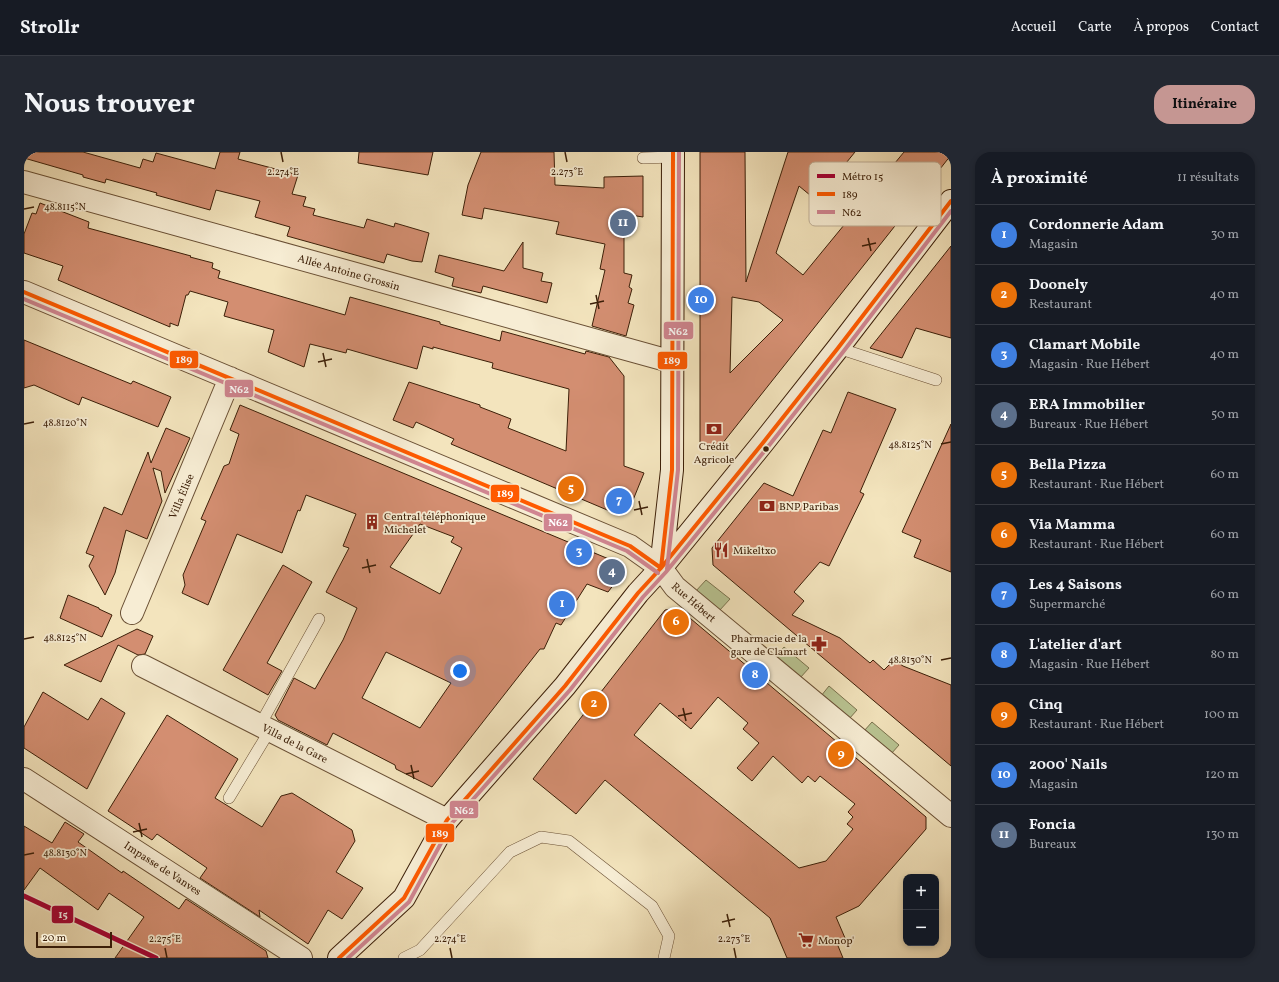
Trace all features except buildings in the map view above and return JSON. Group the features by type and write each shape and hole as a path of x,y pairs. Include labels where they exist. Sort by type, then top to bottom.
{"street":[{"path":"661,568 672,470 673,154"},
{"name":"Allée Antoine Grossin","path":"24,182 673,362"},
{"path":"941,214 951,201"},
{"path":"338,958 404,898 447,820 565,686 638,593 661,568 762,444 932,226"},
{"name":"Rue Hébert","path":"24,292 630,546 661,568 675,587 951,816"},
{"name":"Villa Élise","path":"132,614 230,378"},
{"name":"Villa de la Gare","path":"143,666 447,820"},
{"name":"Impasse de Vanves","path":"24,779 301,958"}],"lane":[{"path":"643,158 673,154"},
{"path":"838,348 936,380"},
{"path":"229,798 319,619"},
{"path":"404,958 420,950 510,852 542,837 569,841 652,906 669,936 664,958"}],"green space":[{"path":"706,580 730,599 719,611 695,592"},
{"path":"784,647 809,668 800,678 775,658"},
{"path":"829,686 857,710 849,719 821,696"},
{"path":"872,722 899,745 891,754 864,731"}],"metro line":[{"name":"15","path":"24,896 156,958"}],"transit line":[{"name":"189","path":"661,568 672,470 673,152"},
{"name":"N62","path":"667,569 678,470 679,152"},
{"name":"189","path":"941,214 951,201"},
{"name":"N62","path":"941,224 951,211"},
{"name":"189","path":"339,958 404,898 447,820 565,686 638,593 661,568 762,444 932,226"},
{"name":"N62","path":"348,958 409,902 452,823 570,690 643,597 666,572 767,448 940,226"},
{"name":"189","path":"24,292 630,546 661,568"},
{"name":"N62","path":"24,299 627,551 658,573"}],"place":[{"name":"Foncia","path":"623,223"},
{"name":"2000' Nails","path":"701,300"},
{"name":"Crédit Agricole","path":"714,429"},
{"name":"Bella Pizza","path":"571,489"},
{"name":"Les 4 Saisons","path":"619,501"},
{"name":"BNP Paribas","path":"767,506"},
{"name":"Central téléphonique Michelet","path":"372,522"},
{"name":"Mikeltxo","path":"721,550"},
{"name":"Clamart Mobile","path":"579,552"},
{"name":"ERA Immobilier","path":"612,572"},
{"name":"Cordonnerie Adam","path":"562,604"},
{"name":"Via Mamma","path":"676,622"},
{"name":"Pharmacie de la gare de Clamart","path":"819,644"},
{"name":"L'atelier d'art","path":"755,675"},
{"name":"Doonely","path":"594,704"},
{"name":"Cinq","path":"841,754"},
{"name":"Monop'","path":"806,940"}]}
